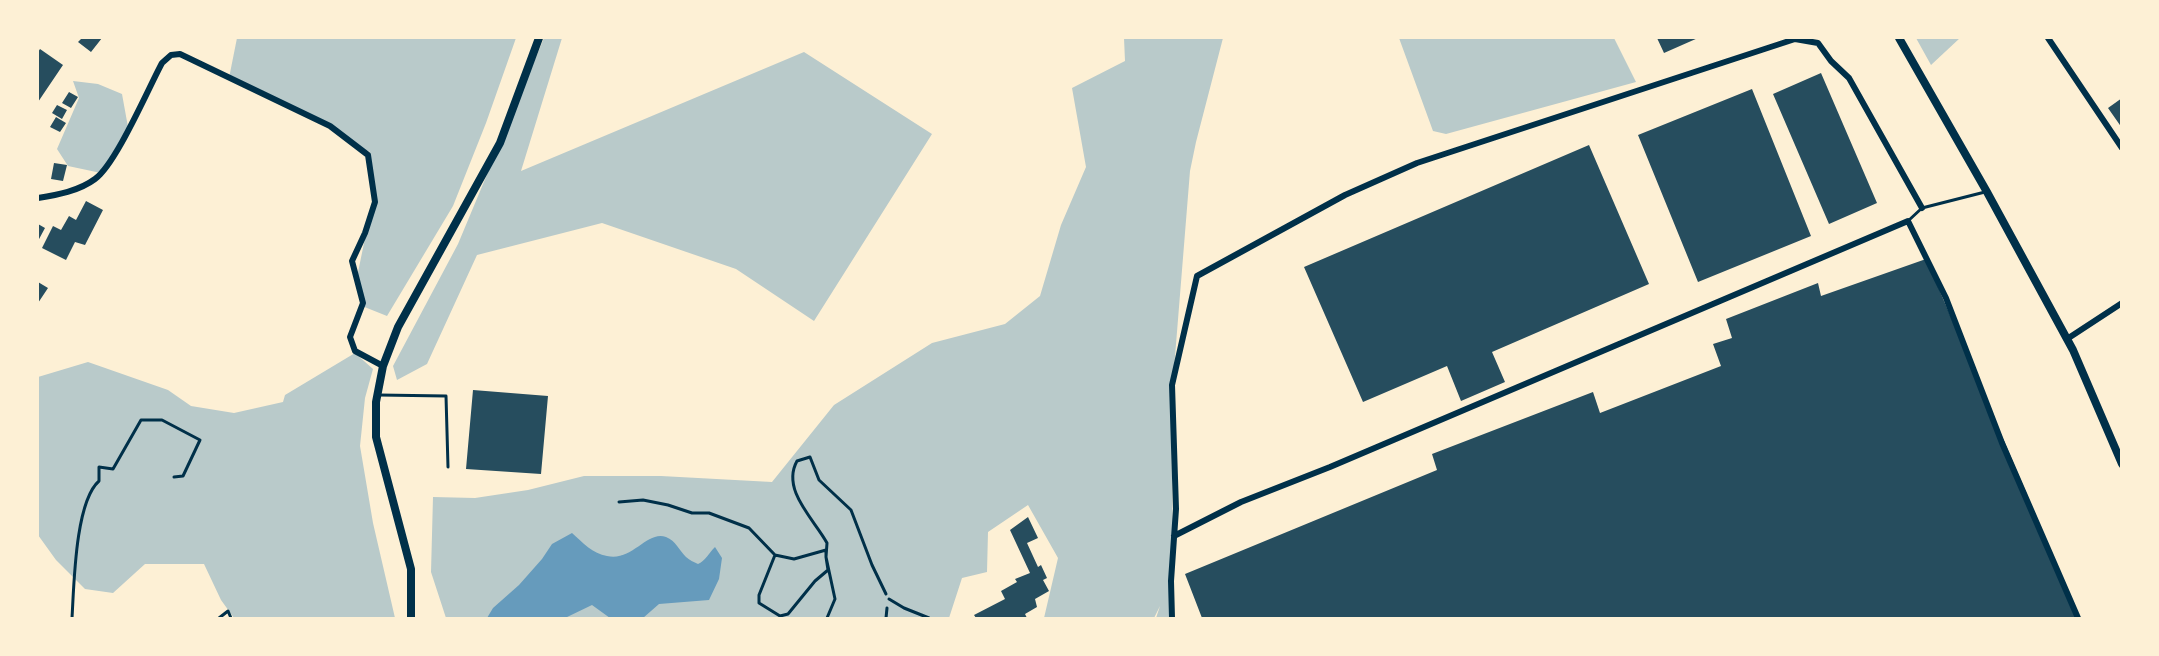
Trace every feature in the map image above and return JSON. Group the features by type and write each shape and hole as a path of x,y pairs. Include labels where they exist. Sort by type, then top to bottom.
{"street":[{"path":"411,618 411,569 376,437 377,395 383,366 398,327 500,143 538,38"},
{"path":"1899,38 2067,339 2121,464"},
{"path":"2048,38 2121,148"},
{"path":"1172,618 1171,581 1176,509 1172,385 1197,276 1345,195 1417,163 1795,39 1818,43 1831,61 1849,78 1922,208"},
{"path":"38,198 63,194 94,180 108,165 162,63 171,55 180,54 330,126 368,155 375,202 365,233 352,261 363,303 350,337 355,351 383,366"},
{"path":"1174,536 1241,502 1330,467 1908,221 1946,298 2002,443 2078,618"},
{"path":"2067,339 2121,303"}],"lane":[{"path":"1908,221 1922,208 1987,192"},
{"path":"377,395 446,396 448,467"},
{"path":"889,599 904,609 929,618"},
{"path":"219,618 228,611 231,618"}],"path":[{"path":"72,618 79,527 93,486 99,481 99,467 113,469 141,420 162,420 200,440 183,476 174,477"},
{"path":"827,618 835,599 826,557 827,543 798,499 793,486 793,468 797,461 810,457 819,480 851,510 872,565 889,599"},
{"path":"619,502 643,500 668,504 692,513 709,513 749,528 775,555 794,559 826,550"},
{"path":"775,555 759,595 759,603 780,616 788,614 815,581 828,570"}],"shaded area":[{"path":"237,38 516,38 453,206 387,316 362,306 357,277 375,190 370,152 353,144 306,112 229,78"},
{"path":"544,38 562,38 521,171 804,52 932,134 814,321 736,269 602,223 477,255 427,364 397,380 393,366 458,244"},
{"path":"1124,38 1223,38 1190,171 1171,406 1174,618 1156,618 1160,606 1154,618 1044,618 1058,558 1028,505 988,532 987,572 962,578 949,618 446,618 431,572 433,497 475,498 528,490 584,476 661,476 772,482 834,405 932,343 1005,324 1040,296 1061,225 1086,167 1072,88 1125,61"},
{"path":"1399,38 1614,38 1636,82 1446,134 1433,131"},
{"path":"1916,38 1960,38 1931,65"},
{"path":"73,81 98,84 122,94 128,127 101,173 68,166 57,149 79,98"},
{"path":"355,353 373,369 365,398 360,446 373,523 395,618 234,618 221,600 204,564 145,564 113,593 85,589 56,560 38,535 38,377 88,362 168,390 191,406 234,413 283,402 285,395"}],"water":[{"path":"572,533 592,550 602,555 616,557 659,536 666,537 675,543 687,558 698,564 715,547 722,558 719,579 709,600 659,604 643,618 610,618 592,605 565,618 487,618 493,608 519,585 542,559 552,544"}],"building":[{"path":"82,38 102,38 91,52 78,42"},
{"path":"1657,38 1698,38 1664,53"},
{"path":"40,49 63,65 38,102 38,52"},
{"path":"1821,73 1877,203 1829,224 1773,94"},
{"path":"1752,89 1811,236 1698,282 1638,135"},
{"path":"69,92 78,97 71,108 62,103"},
{"path":"2122,98 2122,128 2108,108"},
{"path":"57,105 67,110 62,119 52,113"},
{"path":"56,117 66,123 60,132 50,127"},
{"path":"1589,145 1649,284 1492,352 1505,382 1461,401 1447,366 1363,402 1304,267"},
{"path":"54,163 67,165 63,181 51,179"},
{"path":"86,201 103,210 85,245 75,242 66,260 42,248 53,226 61,230 69,216 76,220"},
{"path":"38,224 45,228 38,241"},
{"path":"1926,259 2080,618 1202,618 1185,574 1437,470 1432,454 1593,392 1600,413 1721,366 1713,344 1732,338 1726,319 1818,283 1821,296"},
{"path":"38,282 48,288 38,303"},
{"path":"473,390 548,396 541,474 466,469"},
{"path":"1028,517 1038,538 1027,543 1038,567 1041,565 1047,578 1043,580 1049,591 1035,599 1037,607 1025,614 1027,618 976,618 974,615 1005,599 1001,591 1017,582 1015,579 1030,573 1010,530"}]}
